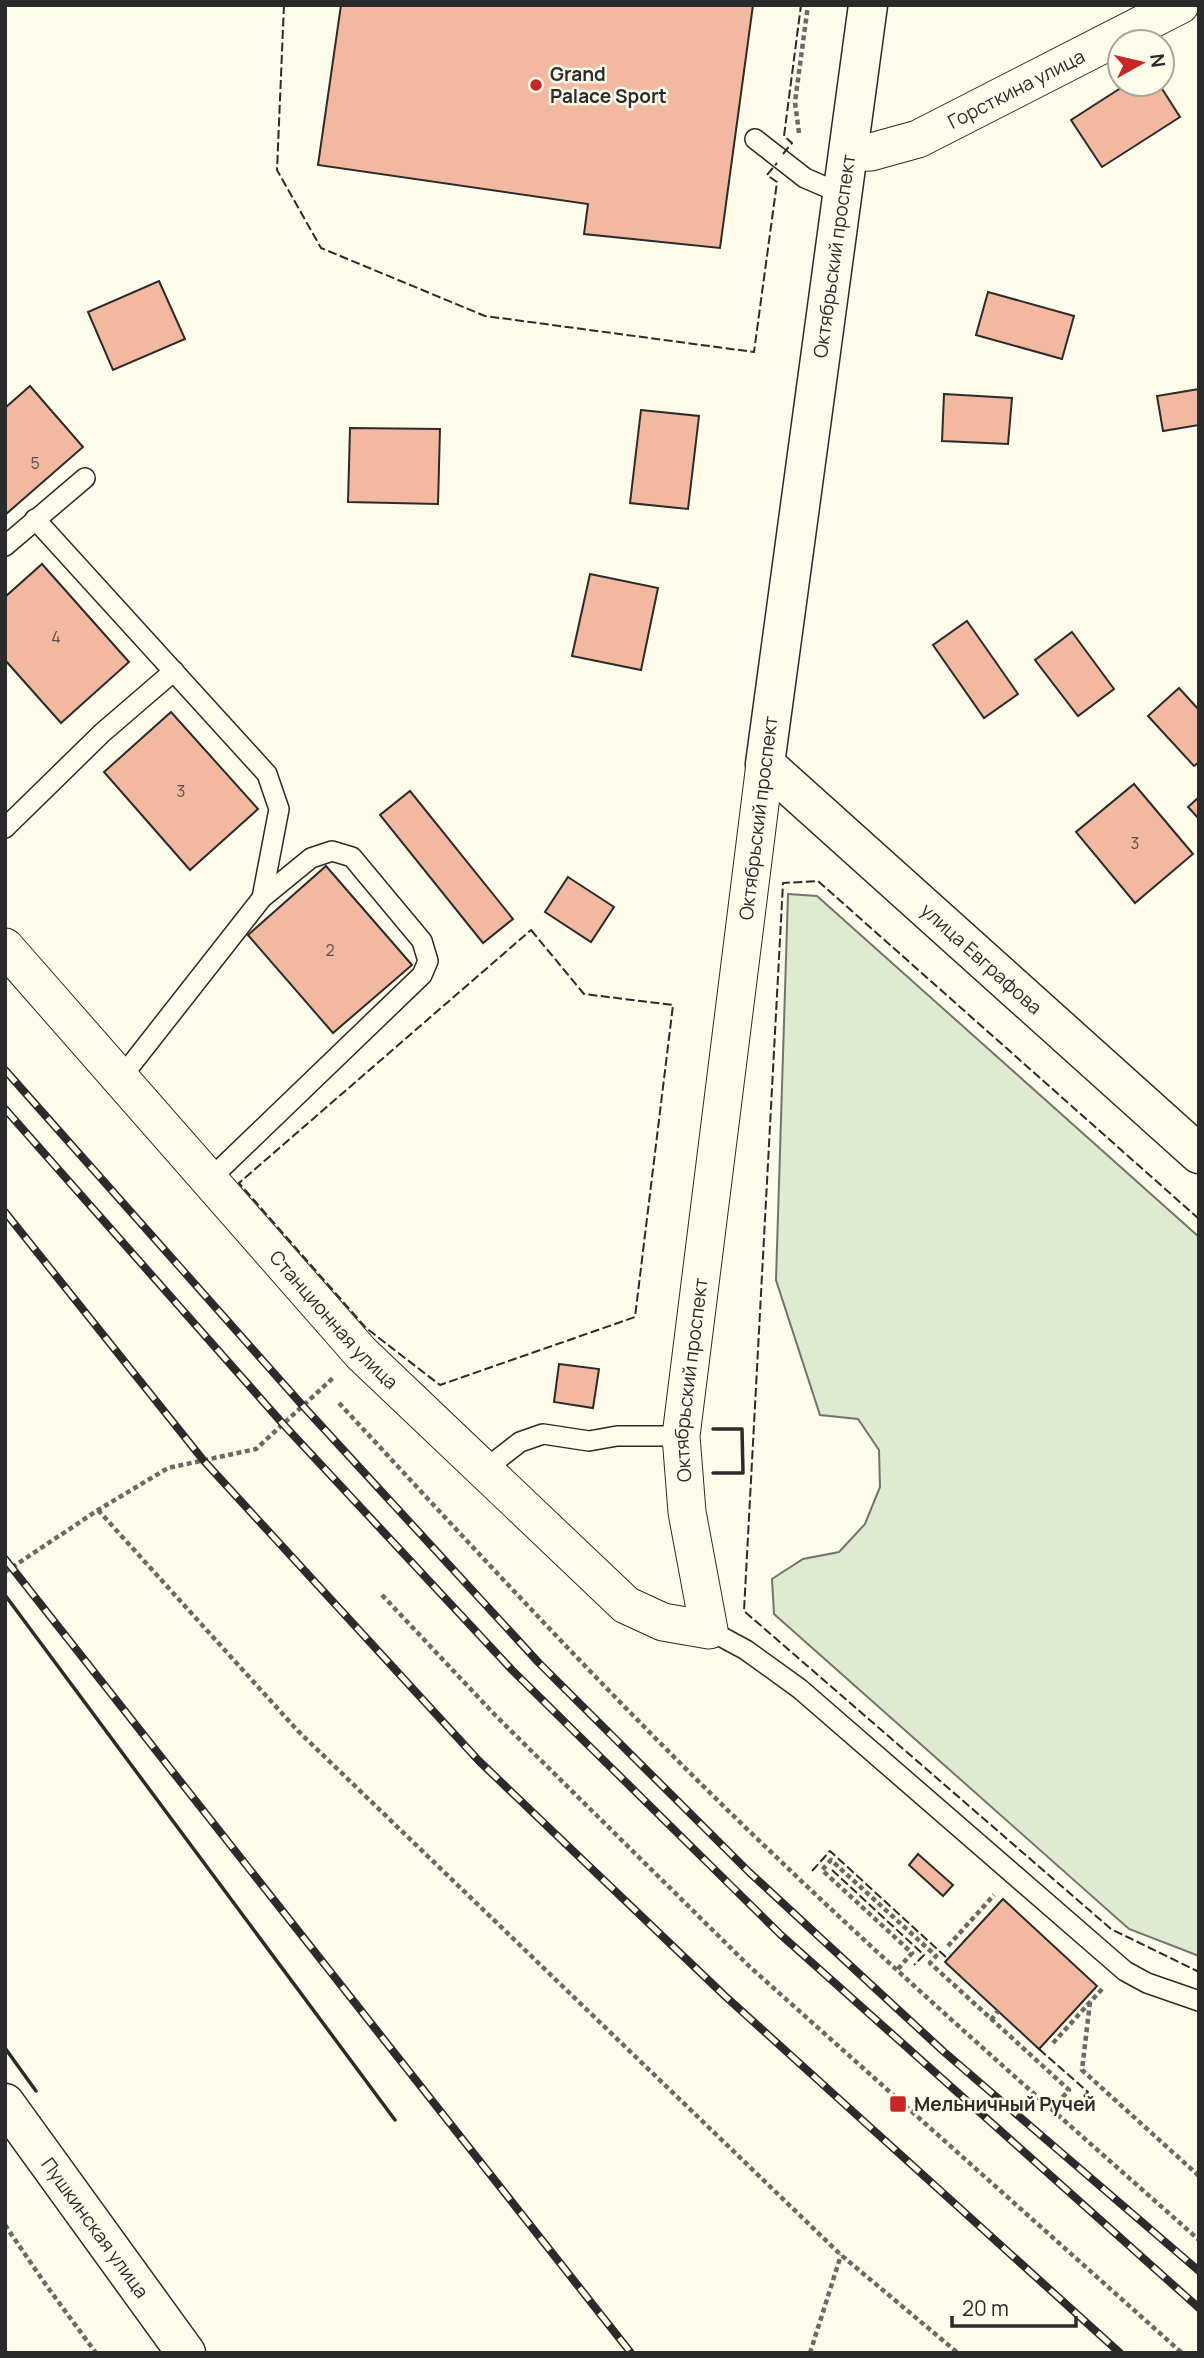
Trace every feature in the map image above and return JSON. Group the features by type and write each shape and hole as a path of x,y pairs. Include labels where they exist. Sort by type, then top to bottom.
{"street":[{"name":"Октябрьский проспект","path":"709,1630 687,1511 681,1436 765,764 868,5"},
{"name":"Горсткина улица","path":"848,153 871,152 918,139 1180,5"},
{"name":"улица Евграфова","path":"765,764 1199,1154"},
{"name":"Станционная улица","path":"5,947 361,1353 626,1605 663,1622 709,1630"},
{"name":"Пушкинская улица","path":"5,2103 186,2353"}],"lane":[{"path":"755,139 805,178 842,194"},
{"path":"5,546 85,478"},
{"path":"36,519 267,774 279,809 262,898"},
{"path":"5,828 102,733 174,671"},
{"path":"120,1079 262,898 311,858 332,851 352,857 422,941 428,961 422,975 209,1180"},
{"path":"484,1470 520,1442 543,1434 589,1441 617,1436 681,1436"},
{"path":"709,1630 746,1650 800,1689 1122,1968 1147,1983 1199,2001"}],"path":[{"path":"805,178 795,102 808,5"},
{"path":"5,1572 98,1510 168,1468 256,1449 361,1353"},
{"path":"339,1403 561,1642 770,1851 1199,2240"},
{"path":"98,1510 298,1731 841,2255 958,2353"},
{"path":"382,1595 495,1715 751,1967 1182,2353"},
{"path":"898,1969 912,1953 822,1870 831,1860 936,1956 930,1963 1069,2090 1052,2109"},
{"path":"948,1946 1013,1874"},
{"path":"1053,2043 1122,1968"},
{"path":"1090,2002 1083,2070 1199,2176"},
{"path":"991,2020 998,2011"},
{"path":"5,2225 96,2353"},
{"path":"810,2353 841,2255"}],"green space":[{"path":"788,894 817,896 1199,1237 1199,1956 1129,1929 774,1614 772,1579 803,1559 839,1552 865,1524 880,1487 879,1450 858,1419 820,1415 776,1280"}],"building":[{"name":"Grand Palace Sport","path":"341,5 753,5 720,248 584,234 588,204 318,165"},
{"path":"1106,98 1168,98 1180,117 1102,167 1071,120"},
{"path":"159,281 185,339 113,370 88,312"},
{"path":"988,292 1074,316 1062,359 976,335"},
{"path":"30,386 83,447 5,515 5,408"},
{"path":"1199,389 1199,425 1163,431 1157,396"},
{"path":"944,394 1012,398 1008,444 942,441"},
{"path":"641,410 699,416 688,509 630,503"},
{"path":"350,428 440,429 438,504 348,502"},
{"path":"42,564 129,662 61,723 5,660 5,597"},
{"path":"590,574 658,588 641,670 572,656"},
{"path":"967,621 1018,694 984,718 933,645"},
{"path":"1072,632 1114,689 1078,716 1035,660"},
{"path":"1179,688 1199,710 1199,762 1194,766 1148,716"},
{"path":"171,712 258,809 190,870 104,772"},
{"path":"1134,784 1193,854 1135,903 1076,832"},
{"path":"410,791 513,919 483,943 380,815"},
{"path":"1199,797 1199,819 1188,807"},
{"path":"326,866 412,965 333,1033 248,935"},
{"path":"568,877 614,907 591,942 545,912"},
{"path":"559,1364 599,1369 593,1408 554,1402"},
{"path":"918,1854 953,1885 943,1896 909,1865"},
{"path":"1003,1899 1097,1986 1039,2049 945,1962"}],"railway":[{"path":"5,1070 303,1406 539,1663 749,1872 943,2051 1199,2271"},
{"path":"5,1109 283,1424 512,1670 781,1935 1199,2308"},
{"path":"5,1212 204,1461 479,1761 725,1996 1120,2353"},
{"path":"5,1559 631,2353"}],"fence":[{"path":"284,5 277,170 321,248 485,316 754,352 777,182 767,175 777,163"},
{"path":"783,154 792,143 784,136 801,5"},
{"path":"1199,1219 818,881 783,883 744,1611 1111,1929 1199,1972"},
{"path":"531,930 584,994 673,1005 635,1317 440,1385 366,1328 239,1183 531,930"},
{"path":"812,1871 830,1851 948,1959"},
{"path":"832,1870 924,1955 914,1965"},
{"path":"1039,2049 1088,2092 1073,2109"}],"wall":[{"path":"713,1429 742,1429 743,1473 713,1473"},
{"path":"5,1595 395,2120"},
{"path":"5,2048 36,2091"}],"place":[{"name":"Grand Palace Sport","path":"536,85"},
{"name":"Мельничный Ручей","path":"898,2104"}]}
